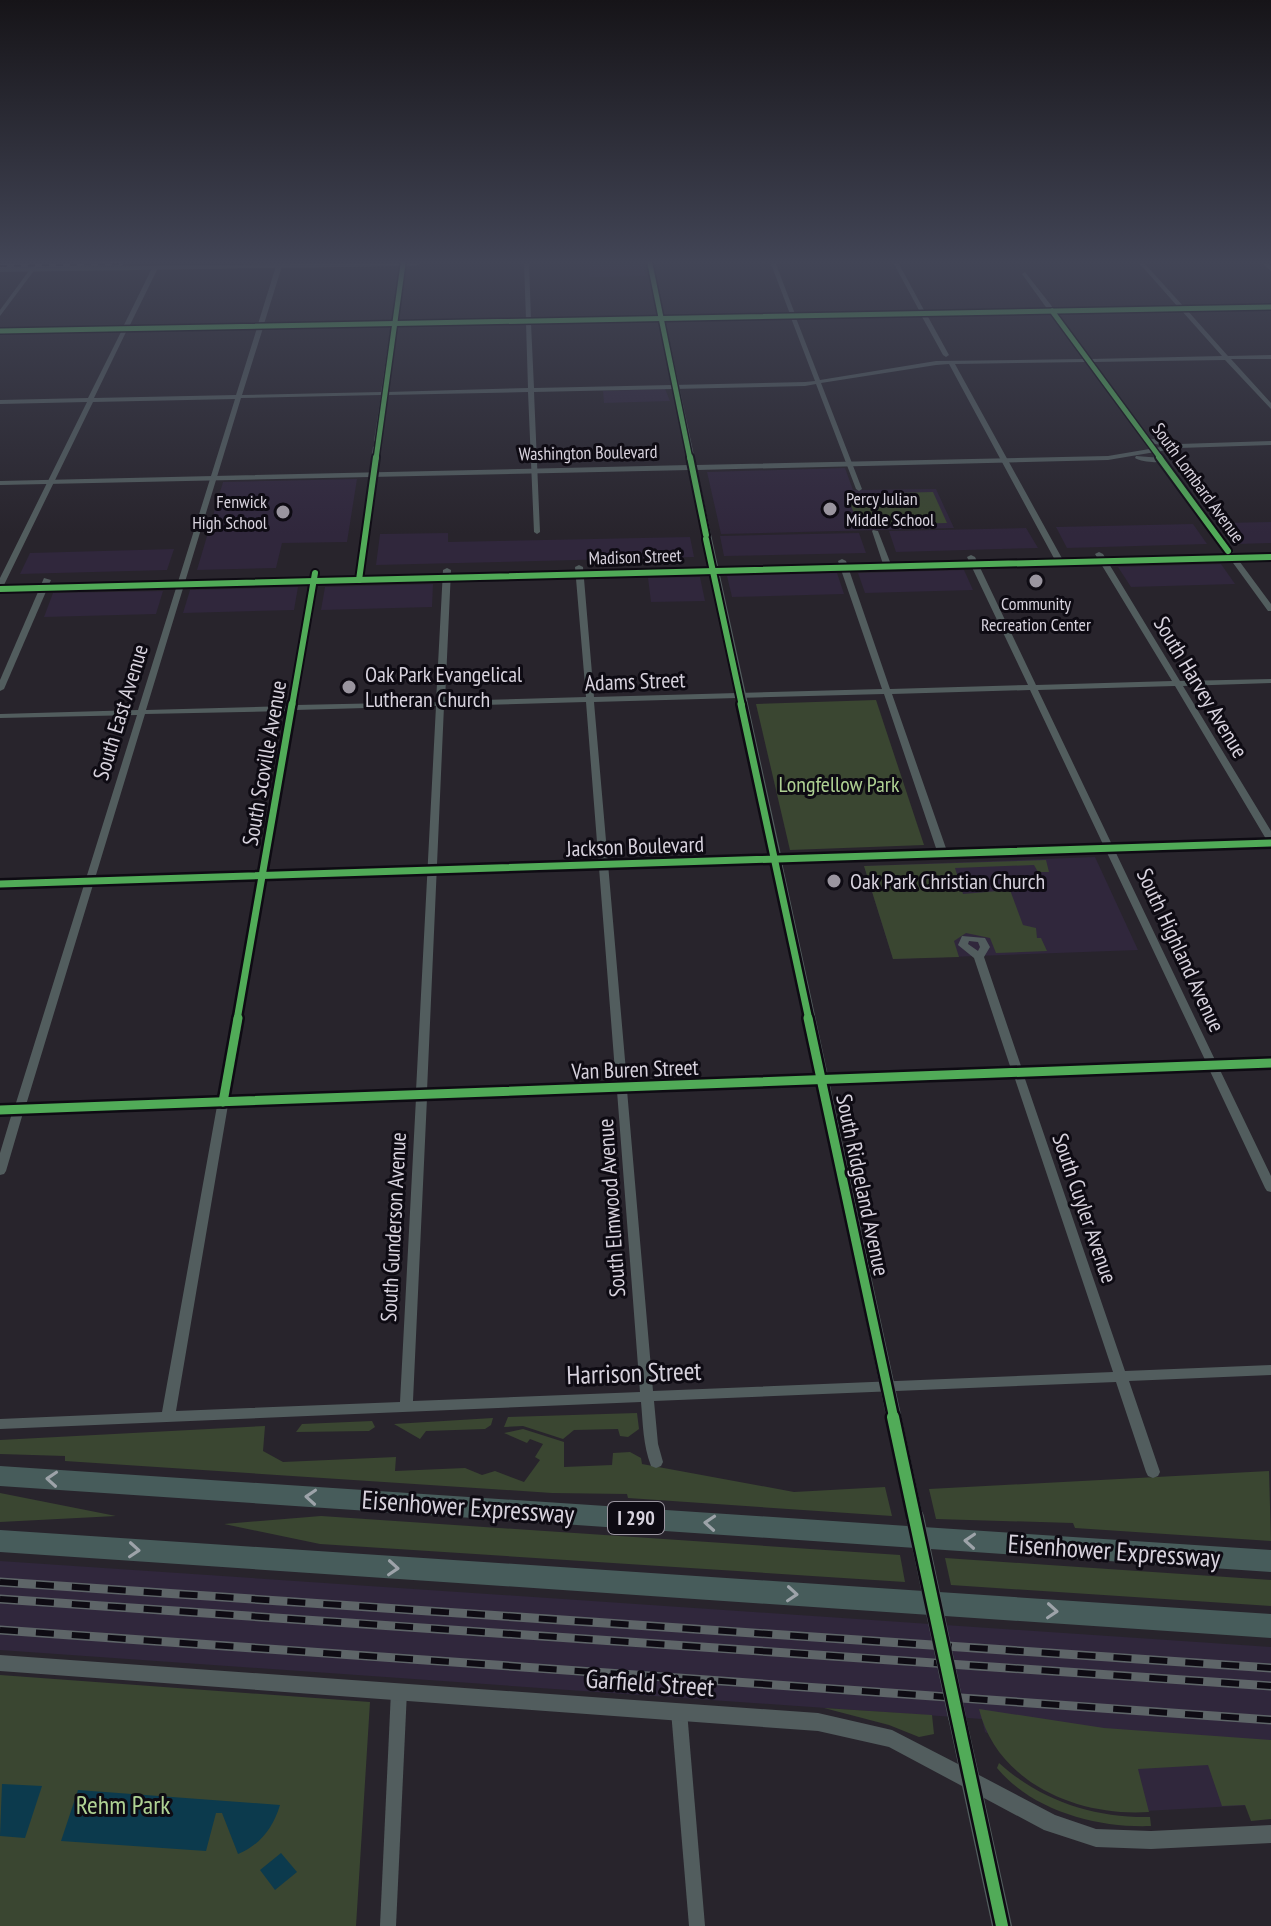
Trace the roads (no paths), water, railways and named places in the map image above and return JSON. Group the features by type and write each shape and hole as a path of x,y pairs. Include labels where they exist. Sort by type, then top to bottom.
{"highway":[{"name":"Eisenhower Expressway","path":"0,1476 1271,1561"},
{"path":"0,1541 1271,1626"}],"main road":[{"name":"Madison Street","path":"0,584 1058,559 1271,550"},
{"name":"Madison Street","path":"1230,554 1271,557"}],"street":[{"path":"0,584 113,354"},
{"name":"South East Avenue","path":"0,1171 251,354"},
{"path":"360,576 391,354"},
{"path":"530,354 537,532"},
{"name":"South Ridgeland Avenue","path":"669,354 1002,1926"},
{"path":"808,354 859,489"},
{"name":"South Lombard Avenue","path":"1084,354 1271,609"},
{"path":"1223,354 1271,407"},
{"path":"0,402 819,382 951,363 1271,357"},
{"path":"951,363 1058,559"},
{"path":"1147,440 1212,444"},
{"name":"Washington Boulevard","path":"0,483 1108,458 1212,444 1271,443"},
{"path":"1108,458 1162,460"},
{"path":"875,531 887,563"},
{"name":"South Harvey Avenue","path":"1102,557 1271,841"},
{"name":"South Highland Avenue","path":"973,561 1271,1188"},
{"path":"843,564 943,854"},
{"name":"South Elmwood Avenue","path":"579,571 656,1462"},
{"name":"South Gunderson Avenue","path":"406,1407 446,574"},
{"name":"South Scoville Avenue","path":"168,1417 314,577"},
{"path":"0,689 45,584"},
{"name":"Adams Street","path":"0,716 1271,681"},
{"name":"Jackson Boulevard","path":"0,884 1111,849 1271,841"},
{"name":"South Cuyler Avenue","path":"979,957 1153,1472"},
{"name":"Van Buren Street","path":"0,1110 1271,1063"},
{"name":"Harrison Street","path":"0,1424 1271,1370"},
{"name":"Garfield Street","path":"0,1663 679,1711 858,1728 920,1751 1051,1823 1096,1838 1151,1840 1271,1834"},
{"path":"388,1926 399,1691"},
{"path":"679,1711 697,1926"}],"water":[{"path":"2,1784 42,1786 25,1838 0,1836"},
{"path":"78,1790 280,1805 265,1835 238,1854 222,1813 216,1813 206,1851 61,1841"},
{"path":"281,1853 297,1872 275,1890 260,1870"}],"railway":[{"path":"0,1582 1271,1668"},
{"path":"0,1599 1271,1686"},
{"path":"0,1630 1271,1720"}],"place":[{"name":"Percy Julian Middle School","path":"830,509"},
{"name":"Fenwick High School","path":"283,512"},
{"name":"Community Recreation Center","path":"1036,581"},
{"name":"Oak Park Evangelical Lutheran Church","path":"349,687"},
{"name":"Oak Park Christian Church","path":"834,881"}],"park label":[{"name":"Longfellow Park","path":"839,784"},
{"name":"Rehm Park","path":"123,1805"}]}
